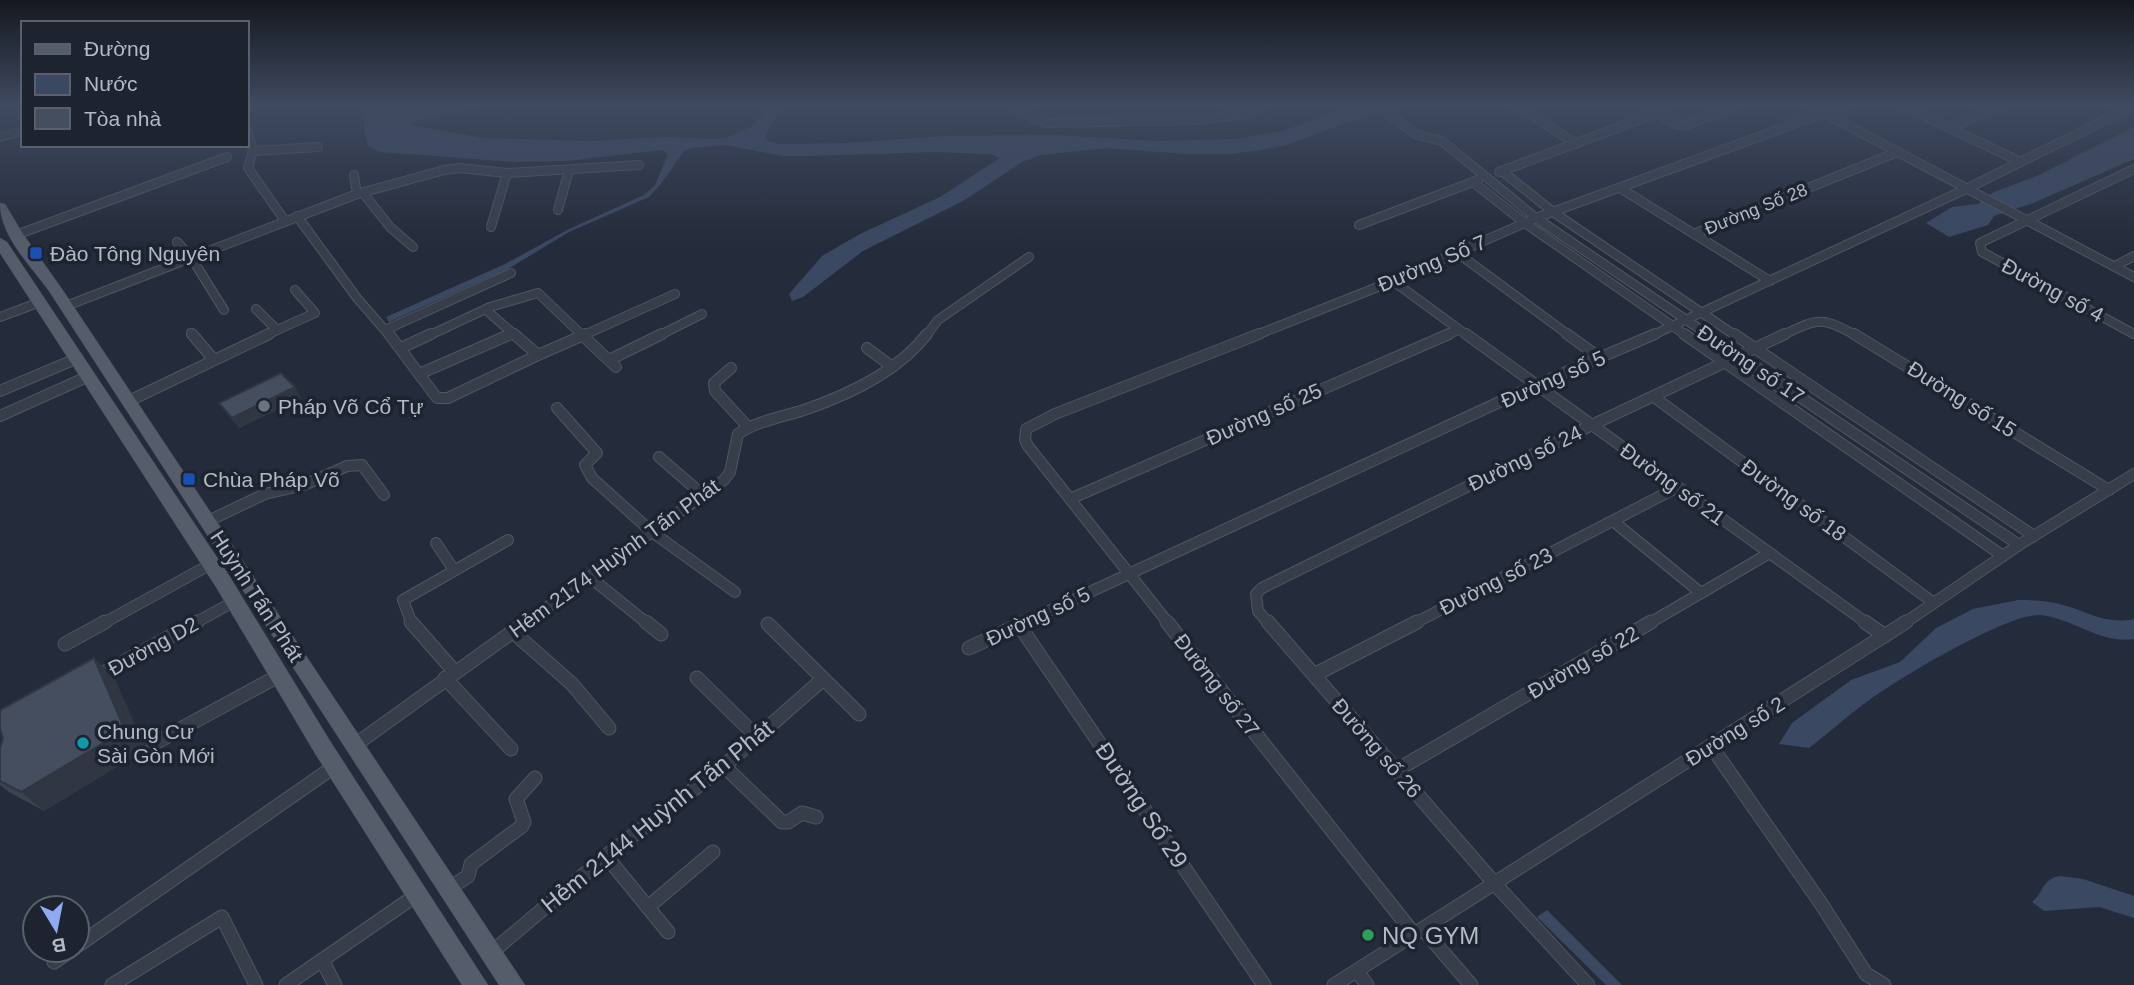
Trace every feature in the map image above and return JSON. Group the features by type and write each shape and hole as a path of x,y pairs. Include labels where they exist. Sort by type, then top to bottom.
{"main road":[{"name":"Huỳnh Tấn Phát","path":"0,207 16,235 129,401 211,564 335,766 476,985"},
{"path":"0,242 16,235"},
{"name":"Huỳnh Tấn Phát","path":"0,242 89,376 161,468 208,521 513,985"}],"street":[{"path":"253,151 248,168 285,221"},
{"path":"1454,151 1487,177"},
{"path":"1359,225 1557,151"},
{"name":"Đường Số 7","path":"1025,434 1030,426 1055,414 1393,281 1536,218 1722,151"},
{"path":"1891,151 2134,276"},
{"path":"1998,151 2021,162"},
{"name":"Đường số 5","path":"969,648 1969,191 2043,151"},
{"name":"Đường Số 28","path":"1694,234 1895,153"},
{"path":"16,235 227,157"},
{"path":"66,306 297,216 360,194 455,168 506,173 639,164"},
{"name":"Đường số 4","path":"2134,169 2022,219 1980,243 1982,252 2134,334"},
{"path":"558,210 569,170"},
{"name":"Đường số 17","path":"1502,171 1553,212 1700,314 2034,536"},
{"path":"491,227 506,173"},
{"path":"355,175 360,194 390,227 413,247"},
{"name":"Đường số 17","path":"1487,177 1536,218 2020,545"},
{"path":"1473,182 1525,223 2003,556"},
{"path":"1620,188 1770,281"},
{"path":"297,216 357,298 401,348 437,398 443,399 675,293"},
{"path":"177,242 191,257 224,310"},
{"path":"1456,253 1600,358"},
{"path":"2115,267 2134,256"},
{"path":"731,368 714,383 715,391 748,427 838,398 891,366 918,346 938,320 1029,257"},
{"path":"385,330 511,273"},
{"name":"Đường số 21","path":"1393,281 1885,636"},
{"path":"129,401 315,313 295,290"},
{"path":"401,348 486,310 525,295 538,293 613,363 702,314"},
{"path":"0,317 40,302"},
{"path":"256,309 277,330"},
{"path":"486,310 538,355"},
{"name":"Đường số 24","path":"1258,611 1256,594 1262,588 1592,425 1741,357 1812,321"},
{"name":"Đường số 15","path":"1812,321 1829,321 1877,346 2109,490"},
{"name":"Đường số 25","path":"1070,499 1458,330"},
{"path":"191,333 214,360"},
{"path":"419,374 513,333"},
{"path":"867,348 891,366"},
{"path":"0,391 78,358"},
{"path":"0,416 89,376"},
{"name":"Đường số 18","path":"1654,397 1934,603"},
{"path":"557,408 597,453 585,465 592,478 652,532 735,592"},
{"name":"Hẻm 2174 Huỳnh Tấn Phát","path":"355,745 512,631 591,578 728,476 736,437 748,427"},
{"name":"Đường số 27","path":"1025,434 1028,446 1418,932 1439,948 1468,981"},
{"path":"659,457 703,495"},
{"path":"208,521 265,494 304,485 353,465 362,465 384,495"},
{"name":"Đường số 2","path":"1334,985 1885,636 2003,556 2134,474"},
{"name":"Đường số 23","path":"1314,675 1678,487"},
{"path":"1613,522 1701,593"},
{"path":"508,540 403,602 410,621 511,749"},
{"path":"436,543 454,570"},
{"name":"Đường số 22","path":"1397,770 1768,554"},
{"path":"65,644 211,564"},
{"path":"591,578 661,634"},
{"name":"Đường D2","path":"81,685 235,601"},
{"name":"Đường số 26","path":"1258,611 1536,931 1588,985"},
{"path":"768,624 859,714"},
{"name":"Đường Số 29","path":"1019,625 1264,985"},
{"path":"512,631 572,684 609,729"},
{"path":"153,744 280,675"},
{"path":"697,678 757,737"},
{"name":"Hẻm 2144 Huỳnh Tấn Phát","path":"492,952 606,856 724,766 822,680"},
{"path":"1711,746 1820,902 1866,974 1884,985"},
{"path":"91,936 335,766"},
{"path":"724,766 782,822 788,822 802,813 816,817"},
{"path":"450,888 468,876 471,864 522,826 524,822 516,799 535,778"},
{"path":"648,907 713,852"},
{"path":"606,856 668,932"},
{"path":"286,985 418,894"},
{"path":"112,985 222,917 226,919 257,985"},
{"path":"322,960 335,985"},
{"path":"1357,971 1367,985"}],"water":[{"path":"379,151 654,151 566,161 515,162"},
{"path":"663,151 684,151 649,197 569,232 508,269 389,322 386,317 505,264 569,229 644,195 655,185 668,154"},
{"path":"756,151 1079,151 1040,155 1022,162 963,201 863,251 803,297 792,301 789,294 822,256 858,235 940,197 1000,158 990,154 935,152 782,156"},
{"path":"1146,151 1254,151 1231,154"},
{"path":"2087,151 2134,151 2134,159 2033,203 1994,216 1988,225 1949,237 1926,223 1952,207 1978,204 1994,192 2039,175"},
{"path":"2018,600 2057,604 2106,619 2134,619 2134,639 2122,640 2098,635 2053,617 2026,617 1980,635 1902,678 1861,706 1809,748 1779,744 1792,723 1851,680 1900,662 1936,628 1973,609"},
{"path":"2060,876 2083,879 2134,896 2134,918 2099,907 2044,911 2032,902 2046,883"},
{"path":"1547,910 1622,985 1606,985 1537,917"}],"building":[{"path":"281,373 295,387 232,418 219,403"},
{"path":"94,658 125,730 21,792 0,781 0,748 3,739 0,710"}],"place":[{"name":"Đào Tông Nguyên","path":"36,253"},
{"name":"Pháp Võ Cổ Tự","path":"264,406"},
{"name":"Chùa Pháp Võ","path":"189,479"},
{"name":"Chung Cư Sài Gòn Mới","path":"83,743"},
{"name":"NQ GYM","path":"1368,935"}]}
